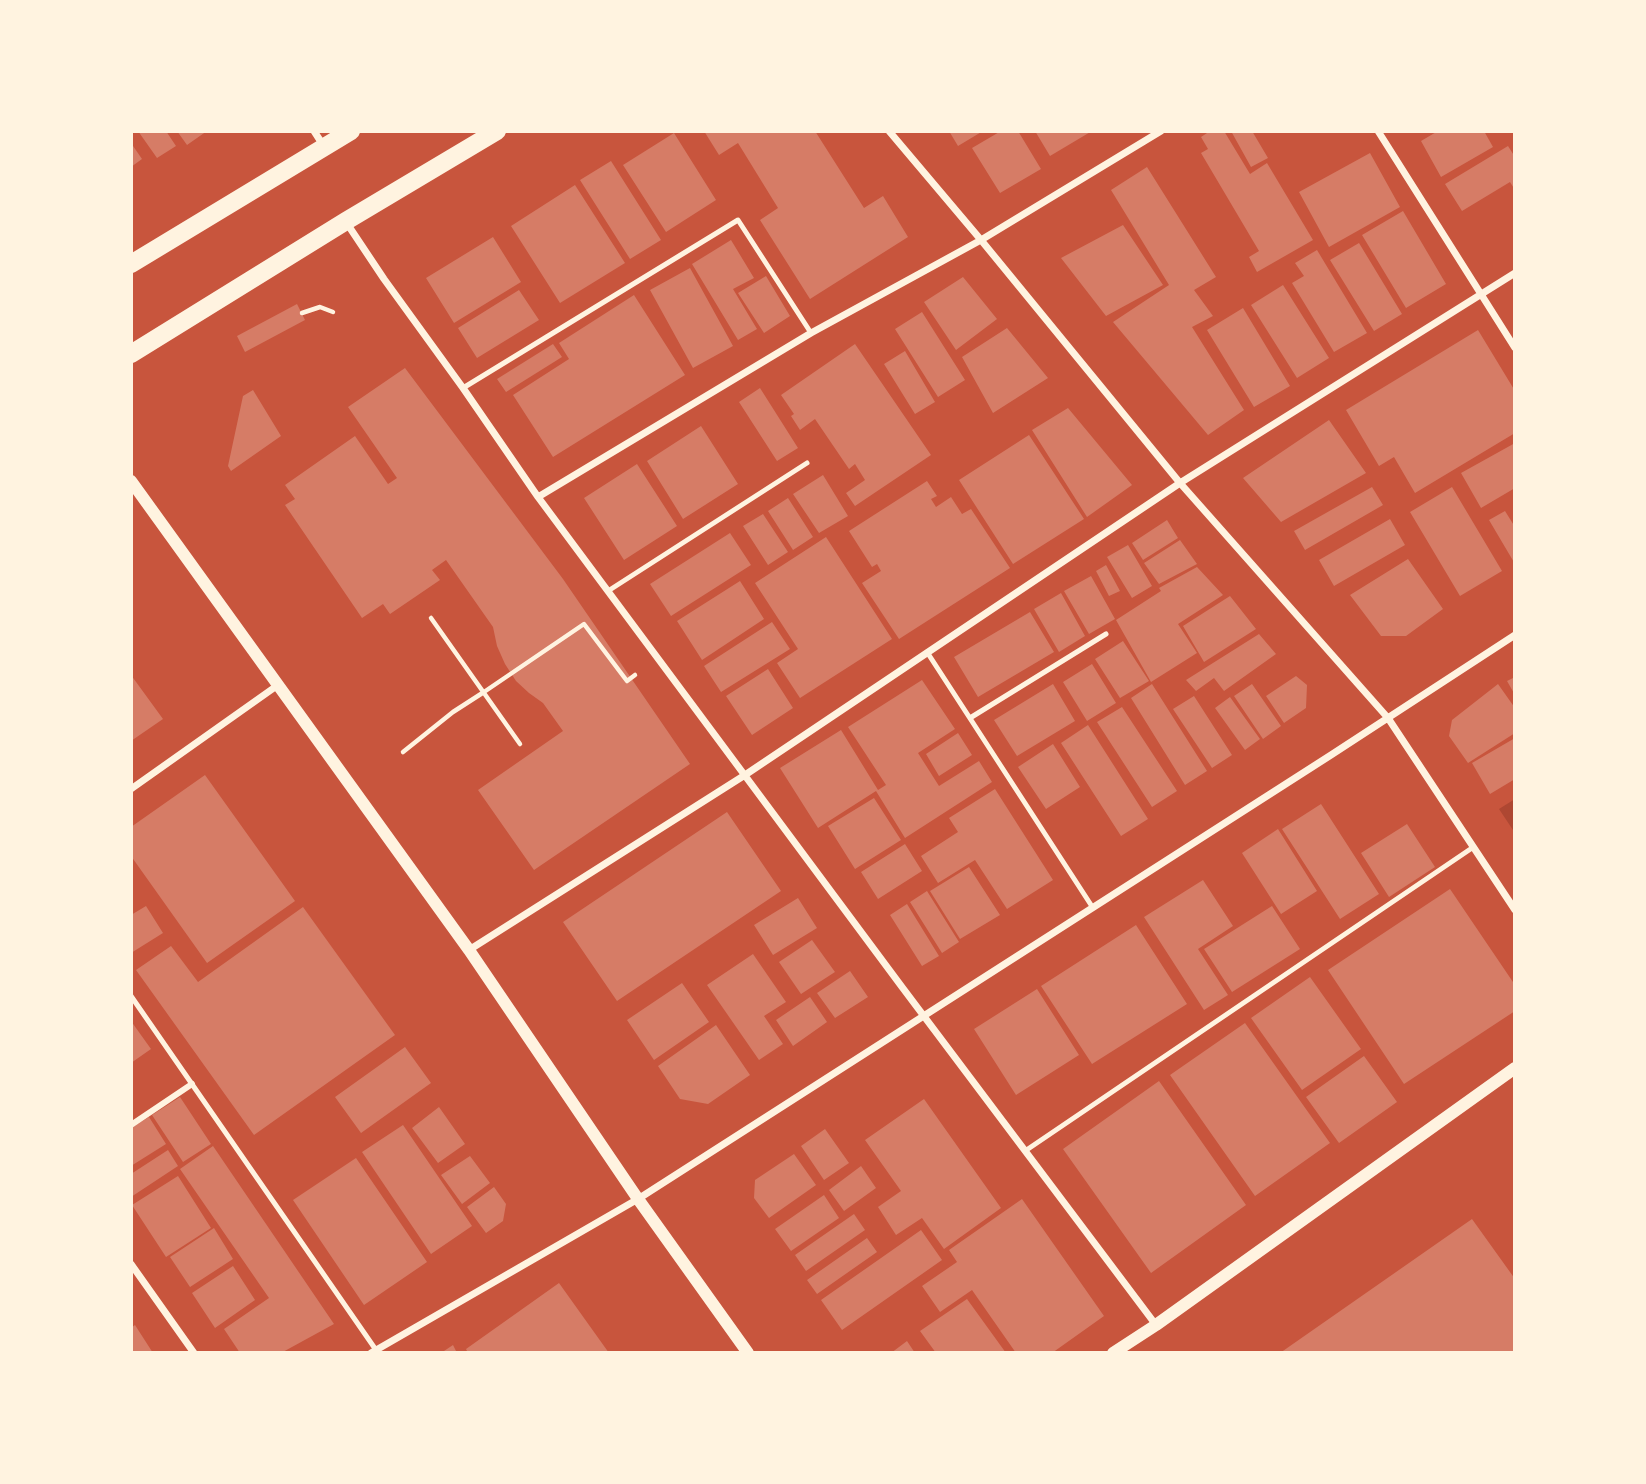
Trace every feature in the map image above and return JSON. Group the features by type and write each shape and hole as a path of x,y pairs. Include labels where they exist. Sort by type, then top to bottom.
{"main road":[{"path":"131,264 351,131"},
{"path":"131,354 497,131"}],"street":[{"path":"314,131 324,147"},
{"path":"889,131 1180,483 1388,718 1515,910"},
{"path":"538,497 811,333 981,240 1161,131"},
{"path":"1378,131 1515,348"},
{"path":"346,221 538,497 1156,1325"},
{"path":"469,950 745,775 1180,483 1515,273"},
{"path":"131,481 469,950 638,1199 748,1353"},
{"path":"373,1351 638,1199 1515,635"},
{"path":"131,789 278,685"},
{"path":"1113,1353 1515,1068"},
{"path":"131,1125 192,1084"},
{"path":"131,1264 194,1353"}],"lane":[{"path":"463,388 738,220 811,333"},
{"path":"608,591 807,463"},
{"path":"970,718 1106,634"},
{"path":"928,652 1093,908"},
{"path":"1025,1151 1472,848"},
{"path":"131,996 373,1351"}],"path":[{"path":"302,313 320,307 333,312"},
{"path":"431,618 520,744"},
{"path":"403,752 453,712 584,624 626,681 659,659"}],"shaded area":[{"path":"1515,799 1515,833 1499,809"}],"building":[{"path":"138,131 166,131 176,146 157,158"},
{"path":"177,131 207,131 187,145"},
{"path":"704,131 815,131 864,208 883,196 908,237 810,299 760,220 778,208 738,143 719,155"},
{"path":"949,131 983,131 958,146"},
{"path":"1001,131 1018,131 1041,169 1000,193 972,148"},
{"path":"1035,131 1092,131 1050,156"},
{"path":"1210,131 1224,131 1250,174 1267,163 1313,240 1257,272 1249,257 1259,251 1201,153 1208,149 1201,137"},
{"path":"1231,131 1252,131 1268,158 1251,167"},
{"path":"1438,131 1484,131 1493,147 1441,177 1421,141"},
{"path":"674,133 716,200 666,232 623,165"},
{"path":"131,143 142,159 131,167"},
{"path":"1508,146 1515,157 1515,190 1510,182 1462,211 1445,184"},
{"path":"1370,153 1400,207 1329,247 1299,192"},
{"path":"611,161 661,240 630,259 580,180"},
{"path":"1147,167 1216,277 1194,290 1213,316 1192,327 1244,410 1208,435 1113,322 1169,285 1111,190"},
{"path":"575,185 625,263 560,303 511,226"},
{"path":"1403,211 1446,284 1406,308 1362,235"},
{"path":"1123,225 1163,285 1106,316 1061,258"},
{"path":"493,237 521,282 454,323 426,278"},
{"path":"731,240 754,278 733,289 757,329 738,340 692,264"},
{"path":"1359,243 1402,314 1374,331 1330,260"},
{"path":"1317,250 1367,333 1334,352 1292,283 1304,276 1295,263"},
{"path":"690,268 733,346 693,368 650,290"},
{"path":"766,276 790,316 764,333 738,293"},
{"path":"963,277 997,319 956,350 924,302"},
{"path":"1283,285 1329,358 1297,378 1251,305"},
{"path":"519,290 539,320 477,358 458,328"},
{"path":"634,295 685,375 553,457 513,395 569,359 559,343"},
{"path":"297,304 305,320 245,352 237,336"},
{"path":"1243,308 1290,386 1254,407 1207,330"},
{"path":"922,312 965,380 938,397 895,329"},
{"path":"1007,328 1048,378 993,413 962,357"},
{"path":"1478,330 1515,391 1515,433 1415,493 1394,457 1379,466 1346,410"},
{"path":"553,344 562,357 506,392 497,379"},
{"path":"855,344 931,455 855,506 846,493 865,480 855,464 849,469 815,419 800,430 791,416 794,414 781,395"},
{"path":"905,351 935,402 915,414 884,364"},
{"path":"405,368 563,579 690,764 534,870 478,790 563,731 543,703 516,681 497,646 493,627 446,560 432,570 440,580 390,614 383,604 362,618 285,505 295,499 285,485 355,436 388,484 397,478 348,407"},
{"path":"760,388 798,448 777,461 739,402"},
{"path":"253,390 281,436 231,471 228,466 243,396"},
{"path":"1068,408 1132,485 1087,517 1032,430"},
{"path":"1329,420 1366,473 1281,522 1243,478"},
{"path":"701,426 738,484 683,519 647,461"},
{"path":"1029,435 1084,519 1013,564 959,480"},
{"path":"1515,443 1515,488 1481,508 1461,473"},
{"path":"637,464 677,526 624,560 584,498"},
{"path":"823,475 848,516 819,533 793,494"},
{"path":"927,481 937,496 931,499 936,507 951,497 962,514 971,509 1010,568 899,639 862,583 881,571 877,564 872,567 849,531"},
{"path":"1372,487 1383,505 1305,550 1294,531"},
{"path":"1452,487 1502,571 1460,596 1410,512"},
{"path":"788,498 813,537 793,550 768,511"},
{"path":"1505,511 1515,527 1515,564 1489,520"},
{"path":"763,514 788,552 768,565 743,526"},
{"path":"1390,519 1405,545 1334,586 1319,560"},
{"path":"1167,520 1178,538 1143,560 1132,543"},
{"path":"730,533 751,565 671,616 650,584"},
{"path":"826,537 892,639 800,698 777,663 798,649 755,583"},
{"path":"1180,540 1197,564 1159,584 1144,563"},
{"path":"1128,545 1152,586 1132,598 1107,557"},
{"path":"1408,559 1443,609 1406,636 1381,636 1350,595"},
{"path":"1106,565 1120,591 1109,596 1096,571"},
{"path":"1197,567 1223,595 1178,624 1197,653 1151,682 1116,620 1161,591 1159,588"},
{"path":"1091,576 1115,619 1089,634 1064,591"},
{"path":"740,581 764,619 702,660 677,621"},
{"path":"1061,593 1085,636 1059,652 1034,609"},
{"path":"1230,596 1256,629 1204,662 1183,626"},
{"path":"1030,612 1054,652 978,697 954,657"},
{"path":"772,622 790,649 721,692 704,666"},
{"path":"1259,634 1276,654 1224,691 1214,678 1196,691 1186,680"},
{"path":"1123,641 1149,681 1120,698 1095,659"},
{"path":"1092,664 1116,703 1087,721 1063,682"},
{"path":"768,669 793,708 752,735 726,696"},
{"path":"131,675 163,719 131,741"},
{"path":"1296,676 1307,685 1306,708 1284,723 1266,696"},
{"path":"1515,677 1515,695 1507,681"},
{"path":"922,680 955,729 918,753 939,786 979,761 992,782 905,838 876,791 818,828 780,768 841,730 878,790 886,785 848,727"},
{"path":"1053,684 1075,721 1017,756 994,720"},
{"path":"1152,684 1207,771 1185,785 1131,698"},
{"path":"1252,684 1281,726 1263,739 1234,696"},
{"path":"1498,684 1515,708 1515,733 1468,763 1449,736 1452,720"},
{"path":"1194,696 1232,755 1212,768 1173,709"},
{"path":"1230,697 1260,739 1245,750 1215,708"},
{"path":"1122,707 1177,791 1152,807 1097,722"},
{"path":"1088,725 1148,819 1121,836 1061,743"},
{"path":"958,733 972,755 939,776 926,754"},
{"path":"1515,738 1515,779 1490,794 1472,763"},
{"path":"1053,744 1080,787 1046,809 1018,767"},
{"path":"205,775 295,901 207,963 131,856 131,827"},
{"path":"995,789 1053,880 1007,909 975,860 938,883 921,856 958,832 949,818"},
{"path":"874,798 901,840 855,869 828,826"},
{"path":"1321,804 1379,894 1340,919 1282,829"},
{"path":"727,812 781,891 617,1001 563,922"},
{"path":"1407,824 1435,867 1389,897 1361,853"},
{"path":"1278,829 1317,891 1281,914 1242,853"},
{"path":"905,844 922,871 878,899 861,872"},
{"path":"969,867 1000,915 960,939 930,891"},
{"path":"1203,880 1233,926 1198,949 1228,995 1204,1010 1144,917"},
{"path":"1450,889 1515,985 1515,1011 1404,1084 1328,970"},
{"path":"927,891 959,942 942,953 910,902"},
{"path":"798,898 817,928 773,955 754,925"},
{"path":"907,904 939,956 922,966 890,915"},
{"path":"146,906 163,933 131,953 131,915"},
{"path":"1272,906 1300,949 1232,992 1204,949"},
{"path":"303,907 395,1035 254,1135 136,970 171,946 198,982"},
{"path":"1136,925 1187,1004 1092,1064 1041,986"},
{"path":"812,940 835,972 801,994 779,962"},
{"path":"753,954 786,1002 764,1016 783,1044 759,1060 707,985"},
{"path":"850,971 868,997 835,1018 817,993"},
{"path":"1310,977 1361,1049 1302,1090 1251,1018"},
{"path":"682,983 709,1022 654,1060 627,1020"},
{"path":"1037,989 1079,1055 1016,1095 974,1029"},
{"path":"810,997 827,1022 793,1046 776,1020"},
{"path":"131,1021 151,1049 131,1063"},
{"path":"1245,1023 1330,1143 1255,1196 1170,1075"},
{"path":"716,1025 750,1075 708,1104 680,1099 658,1066"},
{"path":"405,1047 431,1083 361,1133 335,1097"},
{"path":"1364,1056 1397,1102 1339,1143 1306,1097"},
{"path":"1159,1081 1246,1205 1151,1273 1063,1149"},
{"path":"180,1097 211,1144 183,1162 152,1115"},
{"path":"924,1099 1001,1208 944,1249 922,1218 896,1235 878,1207 901,1191 865,1140"},
{"path":"439,1107 465,1144 438,1163 412,1128"},
{"path":"149,1117 166,1144 131,1166 131,1128"},
{"path":"403,1125 472,1226 431,1254 362,1152"},
{"path":"825,1129 849,1163 824,1180 801,1146"},
{"path":"213,1146 334,1324 281,1353 240,1353 224,1329 269,1298 180,1169"},
{"path":"168,1150 178,1166 131,1197 131,1174"},
{"path":"794,1154 816,1185 769,1218 754,1198 755,1180"},
{"path":"470,1156 490,1183 462,1204 441,1175"},
{"path":"356,1158 427,1262 364,1305 293,1200"},
{"path":"861,1166 876,1188 844,1211 829,1190"},
{"path":"178,1176 211,1228 166,1257 132,1205"},
{"path":"494,1187 506,1204 503,1221 486,1233 467,1207"},
{"path":"824,1195 839,1218 791,1251 775,1229"},
{"path":"1022,1199 1104,1316 1052,1353 1016,1353 972,1290 940,1312 922,1286 957,1262 949,1250"},
{"path":"854,1214 865,1230 806,1271 795,1255"},
{"path":"1472,1219 1515,1279 1515,1353 1280,1353"},
{"path":"214,1228 233,1259 190,1287 170,1257"},
{"path":"921,1230 942,1260 842,1330 821,1300"},
{"path":"867,1238 877,1252 817,1294 807,1280"},
{"path":"233,1266 255,1300 215,1328 192,1293"},
{"path":"559,1283 609,1353 468,1353 466,1349"},
{"path":"967,1299 1006,1353 936,1353 920,1331"},
{"path":"135,1325 153,1353 131,1353 131,1328"},
{"path":"907,1341 915,1353 891,1353"},
{"path":"453,1345 457,1353 441,1353"}]}
